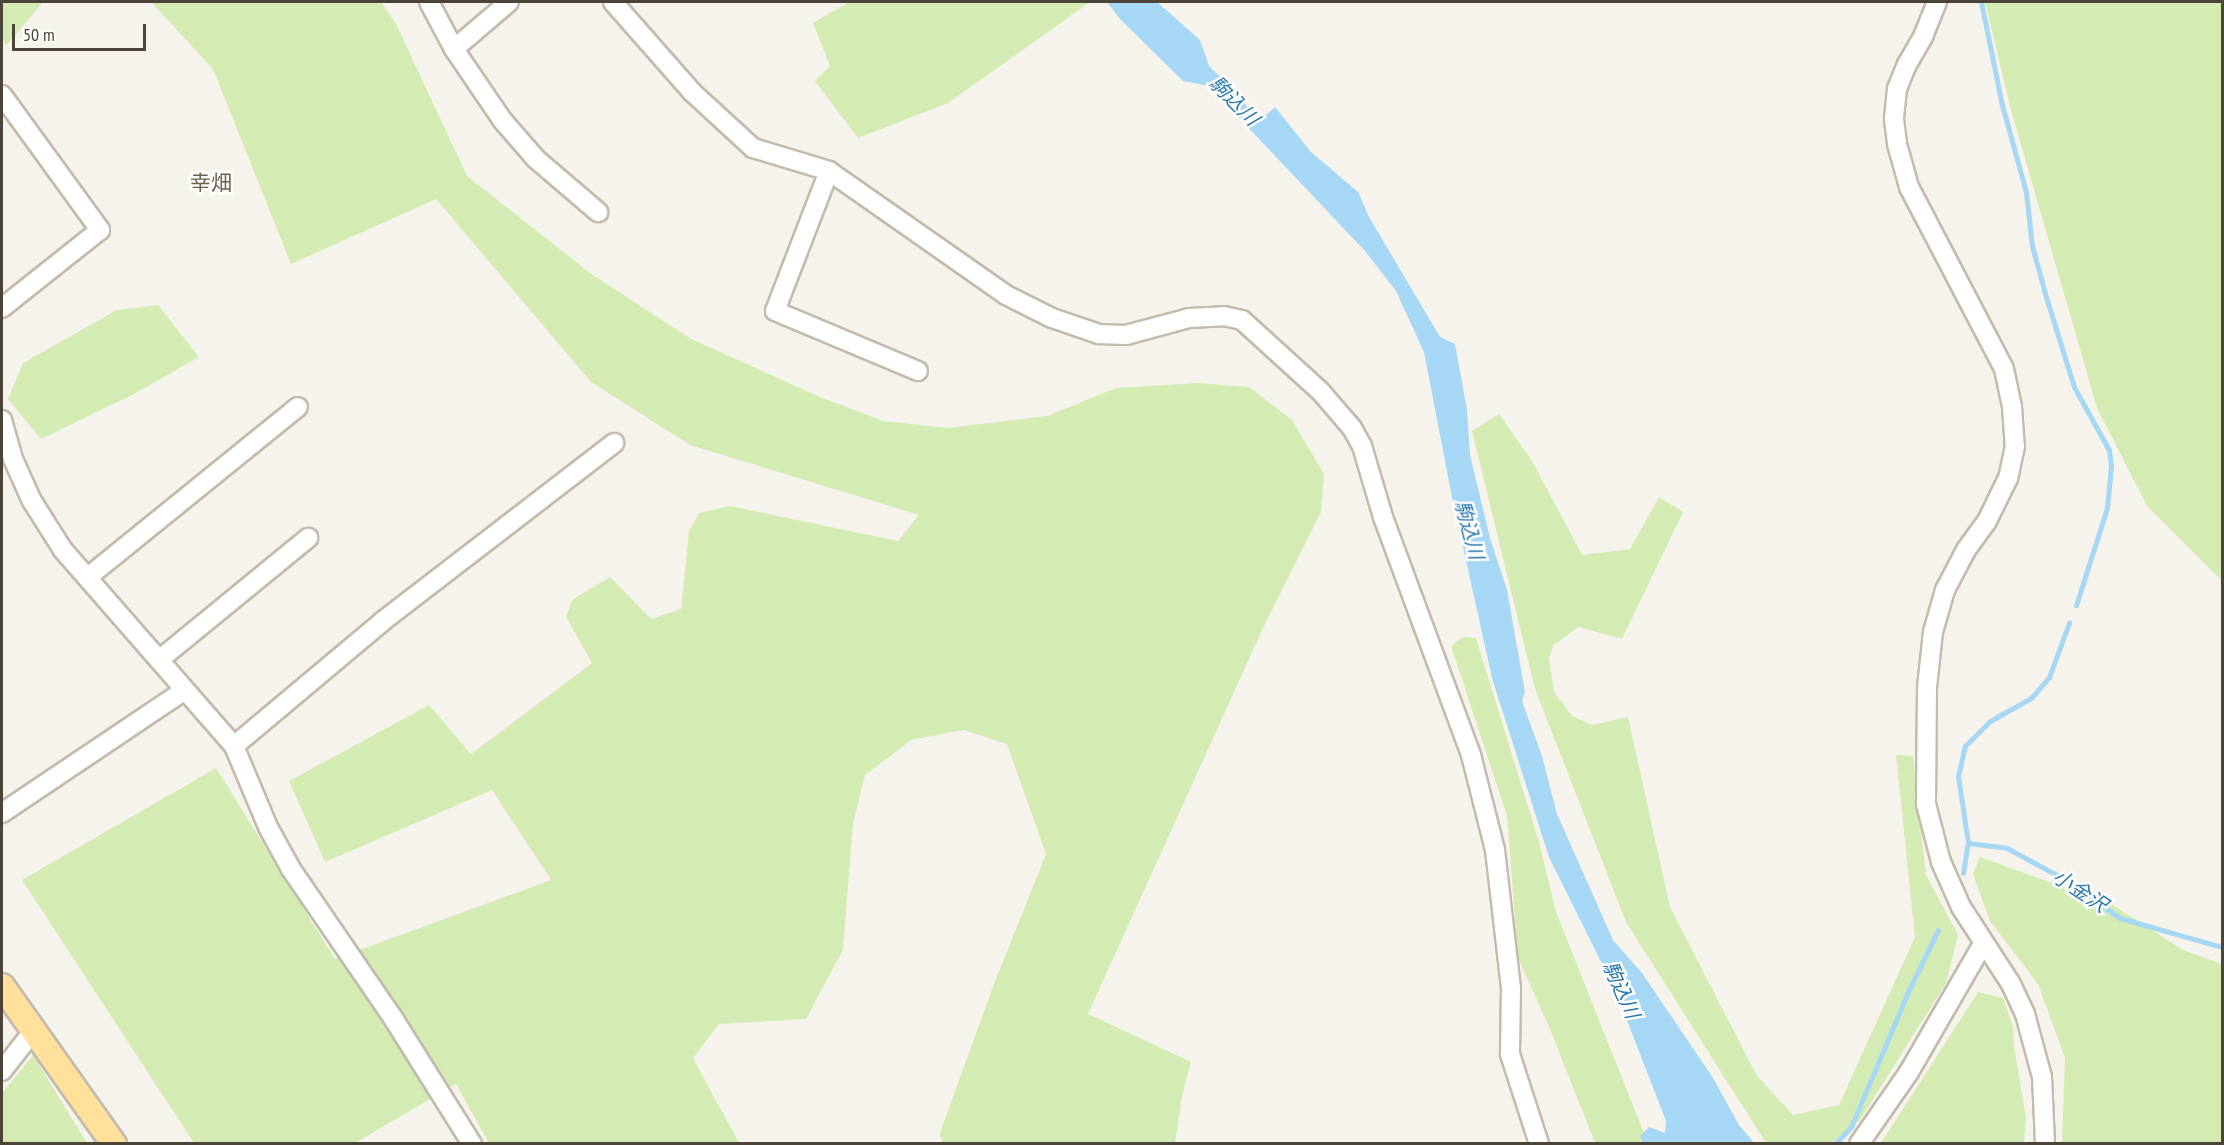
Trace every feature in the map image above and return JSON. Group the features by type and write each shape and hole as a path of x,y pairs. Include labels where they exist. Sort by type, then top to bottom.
{"main road":[{"path":"2,986 114,1143"}],"street":[{"path":"429,2 454,49 503,121 536,159 598,212"},
{"path":"454,49 510,2"},
{"path":"613,2 692,92 753,148 829,171 1006,295 1052,318 1099,334 1126,335 1189,318 1224,316 1242,320 1321,392 1353,428 1362,446 1383,517 1471,755 1496,850 1511,988 1510,1054 1539,1143"},
{"path":"1937,2 1924,35 1907,64 1897,89 1894,119 1897,144 1909,187 2004,369 2012,407 2015,446 2008,478 1987,521 1966,550 1945,590 1934,632 1927,687 1926,804 1941,862 1961,907 2011,984 2025,1014 2042,1077 2044,1143"},
{"path":"2,95 100,230 2,308"},
{"path":"829,171 775,311 918,371"},
{"path":"88,577 298,407"},
{"path":"2,420 13,459 32,501 63,550 126,625 234,746 268,827 291,869 393,1018 472,1143"},
{"path":"234,746 383,621 614,443"},
{"path":"159,660 308,538"},
{"path":"2,813 184,690"},
{"path":"1859,1143 1909,1072 1983,944"},
{"path":"2,1071 34,1030"}],"green space":[{"path":"2,2 43,2 6,46 2,39"},
{"path":"151,2 381,2 396,24 467,176 590,273 691,339 820,397 883,421 947,428 1047,416 1116,388 1198,383 1249,387 1292,420 1324,474 1321,512 1263,628 1088,1014 1191,1062 1182,1096 1175,1143 942,1143 940,1133 995,981 1046,854 1007,744 964,730 911,740 865,775 853,824 843,950 806,1019 719,1024 693,1058 739,1143 489,1143 456,1084 355,1143 194,1143 22,880 216,768 335,959 551,880 492,790 325,862 289,781 429,705 471,754 592,663 566,617 572,600 610,577 651,619 681,609 689,531 699,513 730,506 898,541 919,515 690,445 591,382 436,199 291,264 213,69"},
{"path":"849,2 1090,2 948,103 858,138 815,81 830,66 813,23"},
{"path":"1985,2 2222,2 2222,581 2147,506 2097,408 2011,110"},
{"path":"158,305 199,357 134,394 41,439 8,399 23,363 117,310"},
{"path":"1499,414 1532,461 1582,555 1630,549 1659,497 1683,512 1622,639 1578,627 1553,646 1549,658 1554,692 1572,716 1592,725 1628,717 1670,907 1757,1076 1793,1115 1839,1105 1915,937 1896,755 1913,756 1926,875 1958,935 1946,983 1860,1120 1832,1143 1766,1143 1626,922 1535,689 1472,431"},
{"path":"1462,637 1476,638 1539,842 1556,912 1648,1143 1595,1143 1550,1029 1518,958 1507,816 1451,646"},
{"path":"1980,857 2113,905 2183,950 2222,964 2222,1143 2062,1143 2065,1058 2038,984 1990,921 1973,874"},
{"path":"1978,992 2003,998 2013,1026 2014,1046 2026,1117 2024,1143 1881,1143"},
{"path":"33,1055 87,1143 2,1143 2,1093"}],"water":[{"name":"駒込川","path":"1107,2 1157,2 1200,40 1209,66 1240,96 1251,113 1265,116 1275,107 1311,152 1358,192 1369,217 1440,337 1455,344 1467,410 1470,455 1490,538 1507,590 1525,692 1522,701 1542,756 1557,814 1613,940 1642,973 1713,1078 1739,1125 1754,1143 1643,1143 1640,1136 1649,1127 1665,1133 1666,1121 1616,992 1549,857 1492,678 1452,497 1424,352 1396,291 1365,251 1209,86 1183,81 1121,20"}],"waterway":[{"path":"1981,2 2002,105 2026,192 2032,246 2046,297 2074,387 2109,450 2111,466 2107,508 2076,605"},
{"path":"1963,873 1968,843 1958,776 1965,746 1990,721 2031,698 2049,677 2069,623"},
{"name":"小金沢","path":"1968,843 2007,848 2064,879 2120,918 2222,947"},
{"name":"小金沢","path":"1835,1144 1851,1127 1908,992 1938,930"}],"district":[{"name":"幸畑","path":"211,183"}]}
